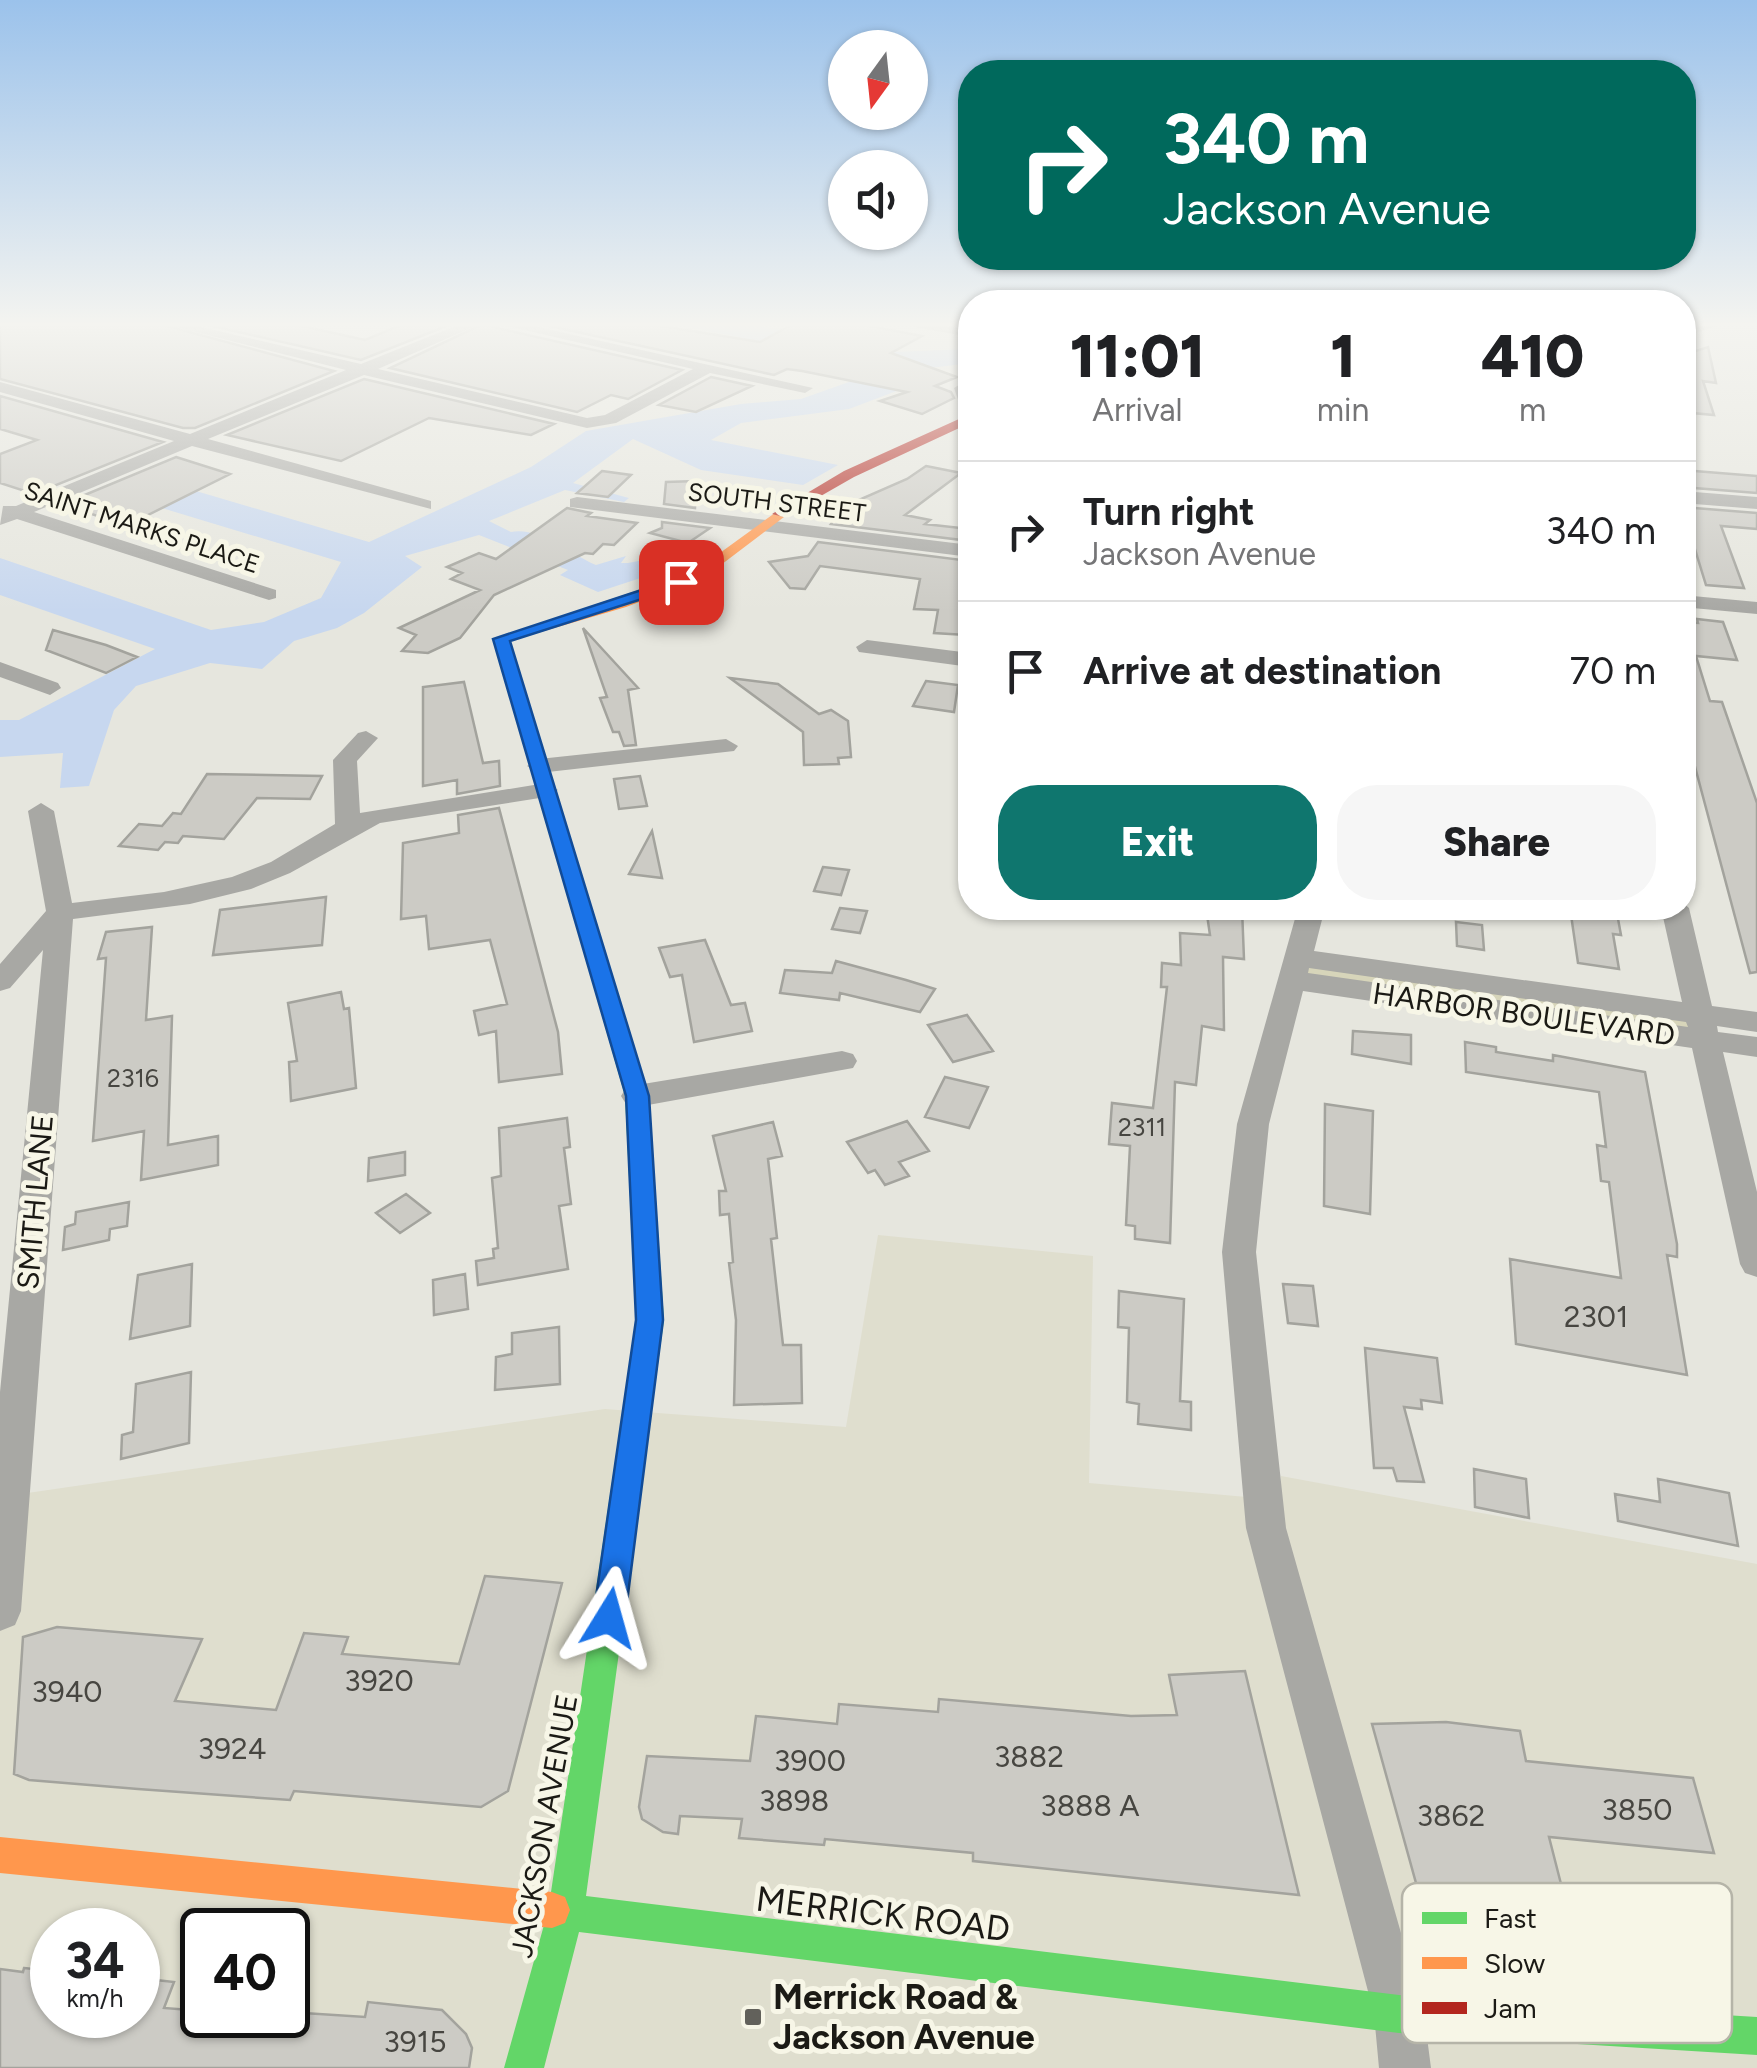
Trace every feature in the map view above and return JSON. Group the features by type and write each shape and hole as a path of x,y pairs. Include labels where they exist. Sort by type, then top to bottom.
{"street":[{"path":"117,420 424,505"},
{"path":"6,513 240,420"},
{"name":"JACKSON AVENUE","path":"524,2068 566,1911 650,1320 638,1096 502,639 620,604 700,574 736,552 760,525 848,474 958,420"},
{"path":"1696,498 1757,503"},
{"name":"SOUTH STREET","path":"577,503 958,549"},
{"name":"SAINT MARKS PLACE","path":"6,513 268,594"},
{"path":"1696,602 1757,608"},
{"path":"867,647 958,658"},
{"path":"0,669 50,688"},
{"path":"348,825 345,760 366,738"},
{"path":"0,982 60,912 170,900 233,886 292,862 348,825 375,816 543,778 726,746"},
{"name":"SMITH LANE","path":"0,1611 60,912 41,811"},
{"path":"1307,920 1254,1124 1239,1252 1266,1528 1400,2014 1402,2036"},
{"path":"1678,920 1757,1264"},
{"name":"HARBOR BOULEVARD","path":"1294,969 1703,1027 1757,1048"},
{"name":"HARBOR BOULEVARD","path":"1703,1027 1757,1022"},
{"path":"638,1096 842,1061"},
{"name":"MERRICK ROAD","path":"0,1855 566,1911 1400,2014"},
{"name":"MERRICK ROAD","path":"1732,2034 1757,2036"},
{"path":"1403,2043 1405,2068"}],"shaded area":[{"path":"1303,962 1692,1017 1696,1036 1300,978"},
{"path":"878,1235 1093,1256 1089,1483 1281,1500 1281,1476 1757,1564 1757,2068 0,2068 0,1497 605,1409 846,1427"}],"water":[{"path":"652,420 768,420 741,423 711,440 838,465 803,485 701,470 633,439 573,483 629,498 624,502 565,490 489,521 511,532 543,537 596,565 626,556 621,563 697,550 705,553 692,561 598,592 560,575 568,570 479,535 405,556 422,567 364,613 337,628 294,641 262,669 210,663 136,686 114,710 89,786 60,788 63,753 0,757 0,720 19,720 155,649 0,595 0,558 211,630 264,622 321,598 341,562 132,499 169,483 369,542 531,467 586,431"}],"building":[{"path":"0,420 83,420 163,442 34,494 0,483 0,454 37,440 0,429"},
{"path":"151,420 216,420 195,428"},
{"path":"265,420 426,420 341,461 227,435"},
{"path":"438,420 535,420 554,424 531,435"},
{"path":"176,457 230,474 126,526 63,504"},
{"path":"926,466 958,472 905,515 930,520 925,524 958,528 958,540 831,524 845,506 907,479"},
{"path":"602,471 631,475 608,497 577,493"},
{"path":"1696,471 1757,476 1757,493 1696,488"},
{"path":"696,481 695,508 664,504 666,482"},
{"path":"567,508 591,513 587,516 637,523 614,545 603,544 593,554 585,553 494,595 460,638 428,653 402,651 416,635 399,628 480,590 451,579 462,573 447,567 479,553 496,559"},
{"path":"1696,508 1757,513 1757,529 1721,526 1744,588 1706,585 1696,552"},
{"path":"662,522 710,528 688,543 650,533 662,528"},
{"path":"818,542 958,560 958,634 934,633 938,610 914,609 920,579 820,566 805,589 790,588 769,562 808,556"},
{"path":"1697,619 1723,622 1737,660 1696,656"},
{"path":"583,628 638,688 628,690 636,745 624,746 619,732 613,732 600,698 607,697"},
{"path":"53,630 137,657 106,673 46,650"},
{"path":"1696,656 1710,701 1722,702 1757,803 1757,972 1750,973 1696,770"},
{"path":"730,678 778,684 819,714 831,710 848,721 851,757 838,758 839,764 804,765 803,732"},
{"path":"926,681 958,685 954,712 913,706"},
{"path":"464,682 483,763 499,761 500,786 457,794 457,780 423,786 423,687"},
{"path":"207,774 322,776 310,799 257,798 224,839 183,836 178,843 165,842 158,850 119,846 139,824 162,826 173,813 181,814"},
{"path":"640,776 647,806 619,809 614,779"},
{"path":"499,808 558,1032 562,1074 499,1082 496,1031 479,1035 474,1011 507,1004 490,940 429,949 426,916 401,919 403,843 459,833 458,815"},
{"path":"652,831 662,878 629,874"},
{"path":"823,867 849,870 841,895 814,891"},
{"path":"326,897 322,945 213,955 220,910"},
{"path":"840,908 867,911 860,933 832,929"},
{"path":"1208,920 1242,920 1244,959 1223,957 1224,1030 1202,1026 1196,1085 1175,1082 1170,1243 1135,1239 1135,1226 1126,1225 1130,1146 1109,1144 1112,1103 1153,1108 1167,987 1161,987 1162,963 1181,965 1180,933 1210,935"},
{"path":"1572,920 1618,920 1621,935 1613,934 1619,969 1578,963"},
{"path":"1456,922 1482,925 1484,950 1457,946"},
{"path":"152,927 146,1020 172,1016 168,1145 218,1136 218,1165 141,1180 144,1131 93,1141 106,958 98,959 106,932"},
{"path":"705,940 731,1005 745,1003 752,1031 694,1042 682,975 670,977 659,948"},
{"path":"836,961 935,989 920,1012 840,993 839,1000 780,993 785,970 832,973"},
{"path":"341,992 344,1009 349,1008 356,1088 291,1101 289,1062 297,1061 288,1003"},
{"path":"967,1015 993,1051 953,1062 928,1025"},
{"path":"1353,1031 1411,1035 1411,1064 1352,1054"},
{"path":"1465,1042 1496,1047 1496,1052 1553,1061 1553,1055 1645,1072 1677,1244 1677,1257 1667,1255 1687,1375 1516,1344 1510,1259 1621,1278 1609,1182 1601,1181 1597,1145 1606,1147 1599,1092 1466,1072"},
{"path":"945,1077 988,1087 969,1128 925,1117"},
{"path":"1325,1104 1373,1111 1370,1214 1324,1206"},
{"path":"567,1118 570,1147 564,1148 571,1204 559,1206 568,1269 478,1285 476,1261 494,1258 493,1249 498,1248 492,1178 501,1176 499,1128"},
{"path":"907,1121 929,1151 899,1162 909,1176 885,1185 875,1170 868,1173 847,1142"},
{"path":"773,1122 782,1156 768,1159 777,1238 771,1239 783,1345 801,1345 802,1403 734,1405 736,1320 729,1263 733,1262 729,1214 720,1215 719,1191 726,1191 713,1136"},
{"path":"405,1152 405,1175 368,1181 369,1158"},
{"path":"406,1194 430,1213 400,1233 376,1213"},
{"path":"129,1202 127,1226 110,1229 109,1240 63,1250 65,1227 75,1224 76,1212"},
{"path":"192,1264 190,1326 130,1339 138,1275"},
{"path":"465,1274 468,1309 434,1315 433,1280"},
{"path":"1283,1284 1313,1286 1318,1326 1288,1323"},
{"path":"1119,1291 1184,1299 1180,1401 1191,1402 1191,1430 1138,1424 1139,1404 1127,1402 1129,1328 1118,1327"},
{"path":"559,1327 560,1384 495,1390 496,1357 512,1354 512,1333"},
{"path":"1365,1348 1437,1358 1442,1403 1421,1400 1422,1409 1404,1407 1424,1482 1397,1481 1393,1468 1374,1468"},
{"path":"191,1372 189,1443 121,1459 122,1435 133,1432 136,1384"},
{"path":"1474,1469 1526,1479 1529,1518 1475,1507"},
{"path":"1658,1479 1729,1493 1738,1546 1618,1521 1615,1494 1660,1502"},
{"path":"485,1576 562,1583 508,1791 481,1807 294,1791 290,1800 29,1780 14,1774 23,1637 57,1627 202,1639 175,1701 276,1710 304,1633 348,1637 342,1654 459,1664"},
{"path":"1245,1671 1299,1895 973,1861 973,1853 825,1839 824,1845 739,1838 742,1819 680,1816 678,1834 663,1832 642,1819 639,1807 647,1756 750,1761 756,1716 837,1724 839,1704 938,1712 939,1699 1131,1716 1177,1715 1169,1675"},
{"path":"1446,1722 1520,1731 1526,1761 1693,1778 1714,1853 1549,1837 1561,1883 1416,1883 1372,1724"},
{"path":"24,1968 30,1969 30,2038 160,2038 160,1980 174,1982 164,2008 180,2009 180,2038 310,2038 310,2013 365,2017 368,2002 442,2010 466,2034 472,2048 469,2068 0,2068 0,1969 23,1972"}],"traffic: fast":[{"path":"524,2068 566,1911 650,1320 637,1096 570,869"},
{"path":"552,1910 1402,2014"},
{"path":"1732,2034 1757,2036"}],"traffic: slow":[{"path":"570,869 501,639 620,604 700,574 779,514"},
{"path":"0,1855 552,1910"}],"traffic: jam":[{"path":"779,514 849,474 958,424"}],"place":[{"name":"Merrick Road & Jackson Avenue","path":"753,2017"}],"route":[{"path":"609,1618 650,1320 638,1096 502,639 512,632 620,604 681,582"}]}
